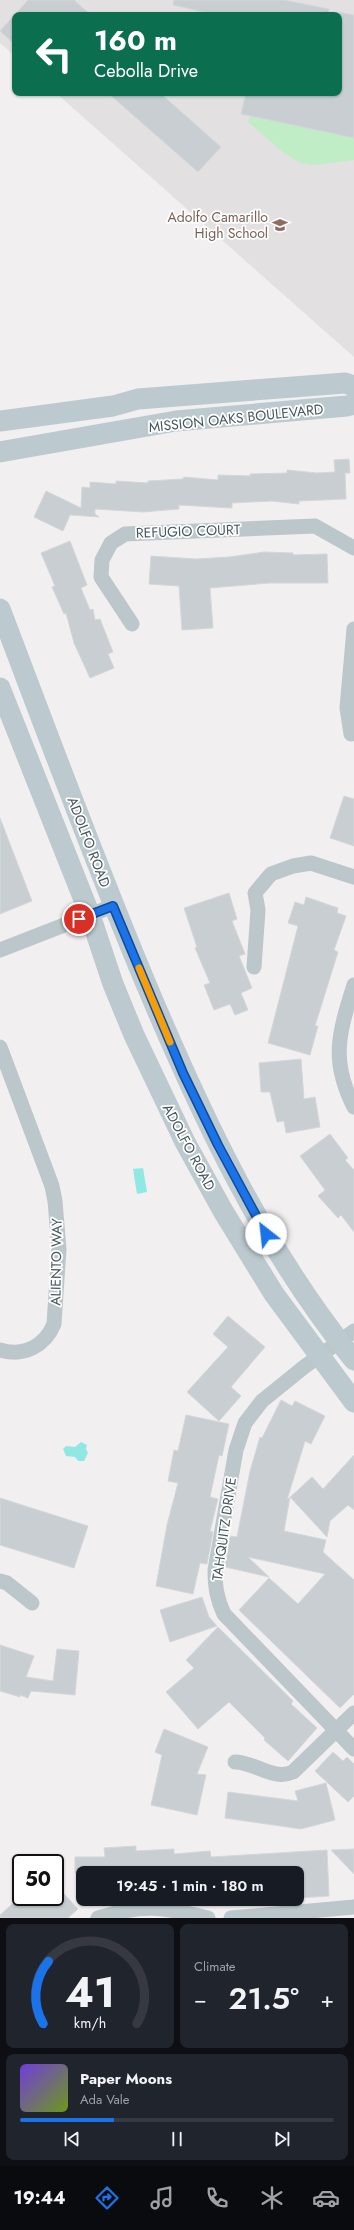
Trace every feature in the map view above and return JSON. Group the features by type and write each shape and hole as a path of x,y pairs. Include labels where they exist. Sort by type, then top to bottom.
{"main road":[{"name":"MISSION OAKS BOULEVARD","path":"0,421 114,406 138,399 345,382 354,386"},
{"name":"MISSION OAKS BOULEVARD","path":"0,452 176,421 347,406 354,404"},
{"name":"ADOLFO ROAD","path":"0,609 113,906 183,1073 232,1172 295,1281 346,1336 354,1360"},
{"name":"ADOLFO ROAD","path":"0,688 90,915 113,984 134,1035 185,1142 223,1211 270,1288 319,1357 354,1402"}],"street":[{"name":"REFUGIO COURT","path":"132,624 101,577 102,560 111,543 125,534 315,526 354,548"},
{"path":"351,734 346,708 354,629"},
{"path":"254,967 258,910 255,893 271,874 293,866 311,863 354,877"},
{"path":"0,950 113,906"},
{"path":"354,985 342,1025 339,1063 344,1088 354,1107"},
{"name":"ALIENTO WAY","path":"0,1047 4,1069 52,1186 57,1215 59,1249 54,1324 50,1334 42,1343 32,1349 21,1352 0,1350"},
{"name":"TAHQUITZ DRIVE","path":"346,1336 262,1401 246,1423 236,1450 215,1570 215,1586 217,1599 224,1614 354,1749"},
{"path":"0,1581 7,1583 32,1603"},
{"path":"234,1762 242,1762 275,1774 285,1775 292,1772 354,1713"},
{"path":"98,1918 124,1910 153,1907 208,1918"},
{"path":"231,1918 354,1907"}],"shaded area":[{"name":"Adolfo Camarillo High School","path":"0,0 354,0 354,357 59,96 342,96 342,12 12,12 12,53 0,43"}],"green space":[{"path":"250,116 354,138 354,160 315,165 301,163 285,154 248,122"}],"water":[{"path":"143,1168 147,1192 137,1194 133,1169"},
{"path":"81,1442 87,1445 86,1449 88,1453 84,1461 78,1461 75,1457 66,1456 63,1449 66,1446 75,1447"}],"building":[{"path":"28,0 74,0 88,12 17,12"},
{"path":"174,0 284,0 329,9 328,12 204,12 173,5"},
{"path":"342,13 354,15 354,138 241,114 245,96 342,96"},
{"path":"12,18 12,42 0,31"},
{"path":"111,96 163,96 221,147 198,172"},
{"path":"349,459 350,473 345,473 346,499 299,501 299,504 272,501 232,503 232,508 179,505 179,509 143,512 95,509 95,514 99,517 70,515 63,531 34,517 46,491 81,508 82,487 90,488 90,482 116,484 116,481 148,483 148,481 183,479 184,477 218,480 218,475 250,476 250,474 287,473 287,470 317,473 335,472 334,460"},
{"path":"70,541 87,585 81,588 90,610 93,609 95,620 100,619 113,652 108,654 114,668 90,678 74,643 66,613 64,614 52,587 55,586 41,553"},
{"path":"264,552 293,553 293,555 327,554 328,583 270,583 210,588 213,628 182,630 179,586 149,584 151,556 196,559 229,557"},
{"path":"344,796 354,799 354,846 330,838"},
{"path":"0,818 32,901 0,914"},
{"path":"229,893 237,919 232,921 245,954 239,956 252,988 241,993 248,1010 235,1015 230,1004 214,1010 204,985 210,983 195,948 197,947 184,908"},
{"path":"306,897 338,908 337,913 346,916 334,950 338,952 315,1026 318,1026 310,1055 268,1043 298,926 288,923 295,902 304,905"},
{"path":"301,1059 304,1099 315,1097 320,1127 286,1133 284,1121 277,1122 270,1092 261,1092 259,1063"},
{"path":"330,1134 348,1158 345,1160 354,1170 354,1232 341,1215 338,1218 318,1196 325,1190 300,1156"},
{"path":"228,1316 265,1347 231,1387 241,1396 219,1421 187,1392 228,1347 213,1334"},
{"path":"281,1400 292,1406 295,1401 325,1416 311,1444 305,1441 287,1500 290,1497 284,1531 326,1540 323,1552 354,1580 354,1694 340,1708 239,1610 269,1578 298,1604 325,1574 248,1557 269,1577 225,1567 230,1536 237,1537 250,1471 260,1437 262,1438"},
{"path":"186,1415 229,1424 222,1456 219,1455 210,1497 218,1499 210,1531 213,1532 207,1564 200,1563 193,1594 156,1586 167,1525 178,1483 168,1481 174,1450 178,1451"},
{"path":"354,1455 354,1510 348,1505 330,1521 327,1537 290,1497 312,1477 323,1489"},
{"path":"0,1498 88,1526 74,1568 0,1545"},
{"path":"202,1597 209,1617 217,1626 170,1642 160,1610"},
{"path":"218,1627 293,1701 291,1704 317,1728 288,1761 264,1740 265,1738 229,1702 198,1729 166,1692 194,1668 186,1660"},
{"path":"0,1645 34,1656 26,1677 53,1681 57,1649 79,1651 75,1695 31,1691 28,1698 0,1691"},
{"path":"164,1729 208,1747 197,1774 206,1775 197,1815 151,1805 162,1755 155,1752"},
{"path":"333,1752 343,1761 347,1757 354,1764 354,1796 348,1802 315,1771"},
{"path":"326,1783 335,1820 301,1829 225,1818 228,1792 298,1801 295,1791"},
{"path":"136,1846 136,1851 174,1849 174,1854 210,1851 211,1857 327,1850 329,1896 304,1898 304,1866 76,1866 75,1873 75,1857 105,1857 104,1848"},
{"path":"354,1849 354,1874 331,1850"},
{"path":"64,1894 78,1909 68,1918 0,1918 0,1915 12,1904 12,1906 64,1906"}],"slow traffic":[{"path":"139,968 170,1042"}],"place":[{"name":"Adolfo Camarillo High School","path":"280,225"}],"route":[{"path":"79,919 113,906 183,1073 218,1145 266,1234"}]}
